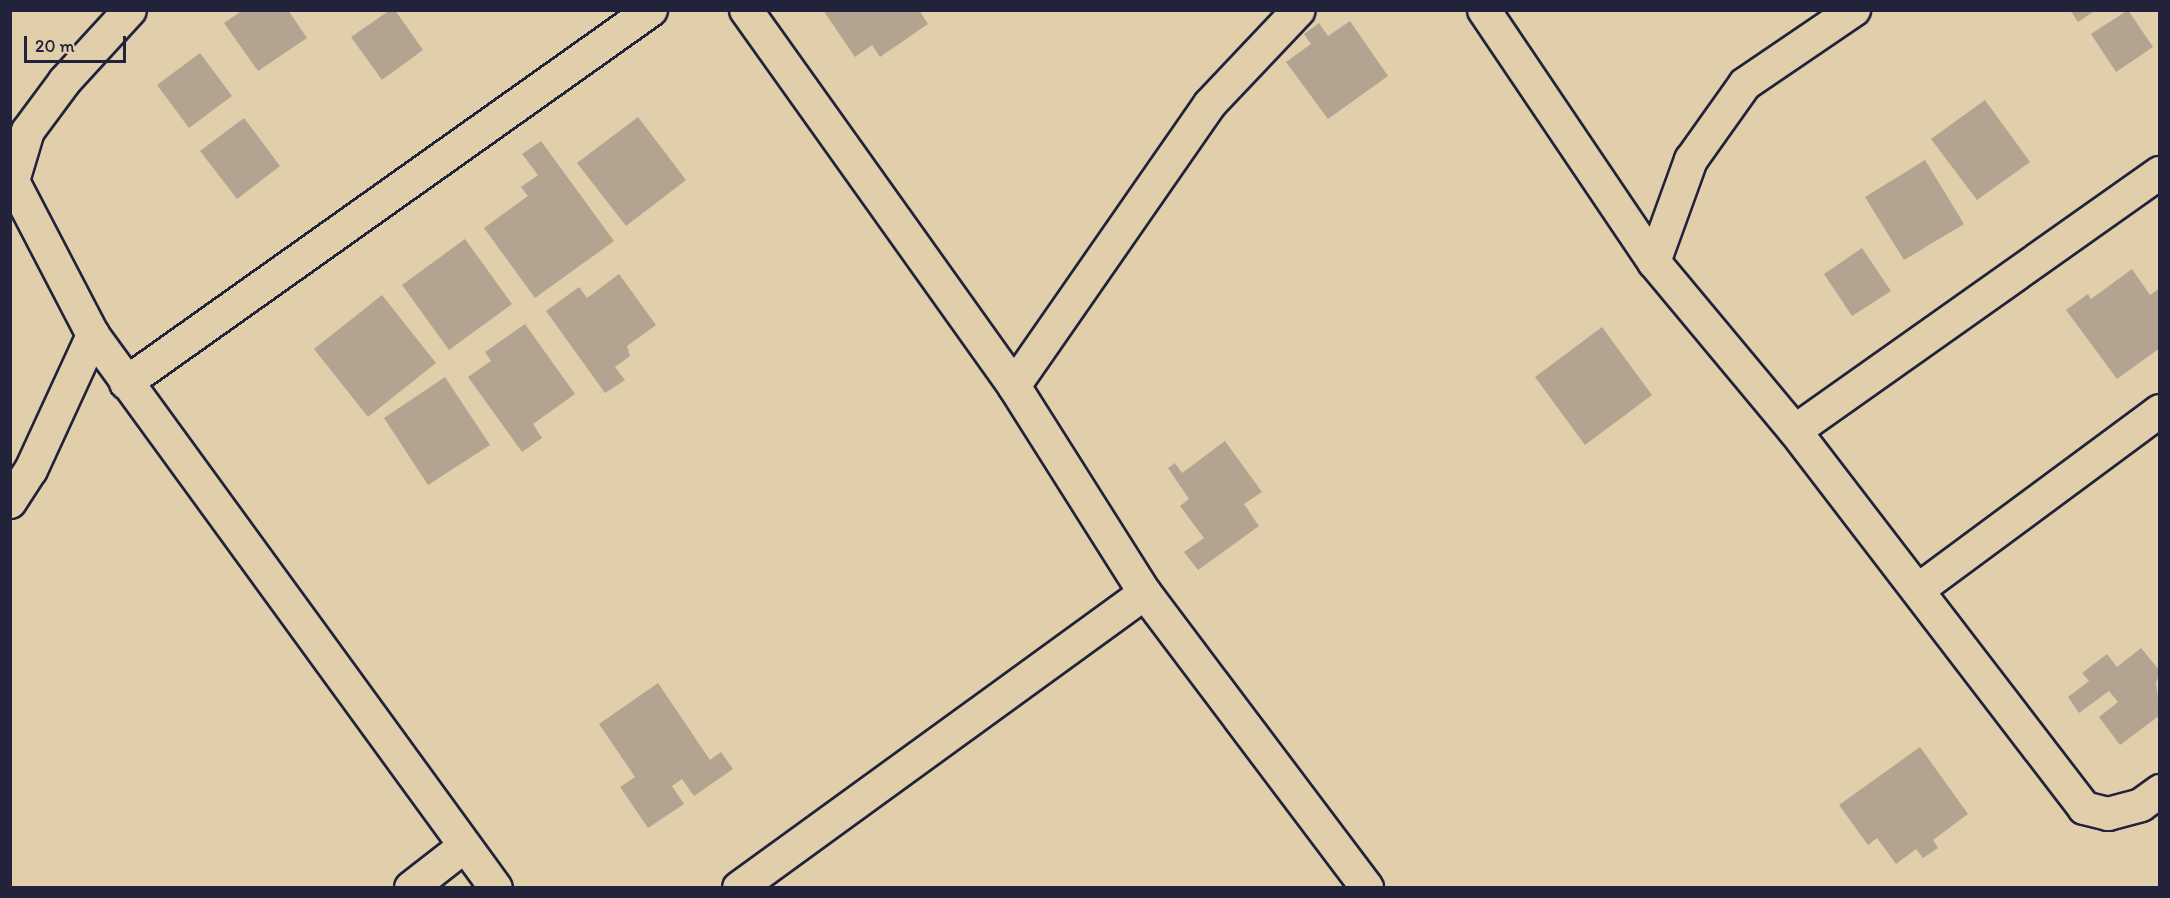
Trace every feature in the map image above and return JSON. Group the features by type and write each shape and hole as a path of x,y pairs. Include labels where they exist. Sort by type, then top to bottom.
{"street":[{"path":"130,10 65,81 28,131 13,181 93,335 496,888"},
{"path":"126,382 651,10"},
{"path":"746,10 1014,387 1145,593 1366,888"},
{"path":"1014,387 1210,104 1299,10"},
{"path":"1484,10 1654,262 1795,431 2084,808 2108,814 2141,805 2160,791"},
{"path":"1654,262 1691,160 1745,84 1854,10"},
{"path":"1795,431 2160,173"},
{"path":"10,502 31,470 93,335"},
{"path":"1918,590 2160,411"},
{"path":"739,888 1145,593"},
{"path":"411,888 465,846"}],"building":[{"path":"243,10 288,10 307,38 258,71 224,23"},
{"path":"390,10 395,10 423,50 382,80 351,37"},
{"path":"823,10 919,10 928,24 880,57 872,45 855,57"},
{"path":"2070,10 2096,10 2078,22"},
{"path":"2128,10 2153,47 2116,72 2091,34"},
{"path":"1350,21 1388,76 1328,119 1286,62 1311,44 1304,34 1319,23 1328,36"},
{"path":"200,53 232,96 189,128 157,85"},
{"path":"1985,100 2030,162 1977,200 1931,139"},
{"path":"638,117 686,180 626,226 577,163"},
{"path":"244,118 280,166 237,199 200,151"},
{"path":"541,141 614,241 535,298 484,228 528,196 521,187 538,175 522,154"},
{"path":"1925,160 1964,224 1904,260 1865,197"},
{"path":"465,239 512,304 449,350 402,285"},
{"path":"1862,248 1891,291 1852,316 1824,274"},
{"path":"2132,269 2150,295 2160,288 2160,348 2117,379 2066,310 2088,294 2091,299"},
{"path":"619,274 656,325 627,346 630,356 615,367 625,380 605,393 546,311 579,287 587,298"},
{"path":"382,295 436,363 368,417 314,349"},
{"path":"525,324 575,394 533,424 542,438 522,452 468,377 491,361 485,352"},
{"path":"1602,327 1652,395 1585,445 1535,377"},
{"path":"445,377 490,445 428,485 384,418"},
{"path":"1225,441 1262,492 1244,504 1259,526 1198,570 1184,552 1204,538 1180,506 1189,499 1168,468 1175,463 1182,473"},
{"path":"2141,648 2160,671 2156,683 2160,715 2120,745 2099,717 2118,702 2109,691 2079,713 2068,697 2089,681 2082,673 2107,654 2117,667"},
{"path":"658,683 710,760 721,752 733,769 694,796 682,779 672,786 684,804 648,828 620,787 635,777 599,724"},
{"path":"1920,747 1968,814 1933,840 1938,848 1923,858 1916,849 1896,864 1877,838 1868,845 1839,805"}]}
